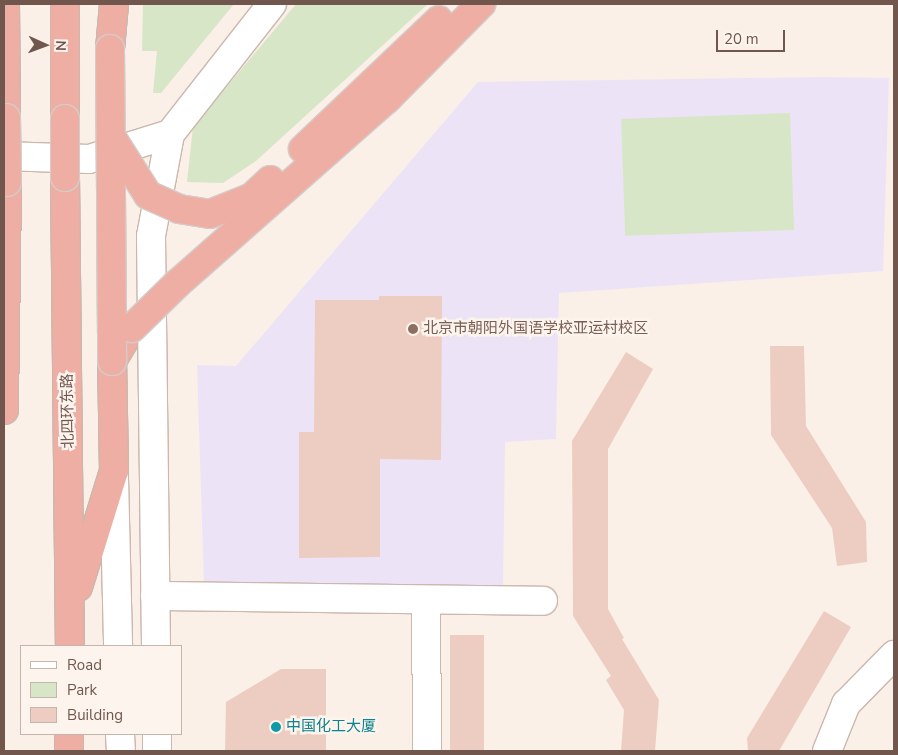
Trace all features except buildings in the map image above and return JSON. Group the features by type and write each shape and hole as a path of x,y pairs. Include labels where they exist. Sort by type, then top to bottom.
{"highway":[{"path":"4,410 7,182 5,4"},
{"name":"北四环东路","path":"65,4 70,645"},
{"path":"71,612 114,471 112,421 112,138 110,49 114,4"},
{"path":"112,138 148,195 178,209 210,214 252,197 456,4"},
{"path":"112,361 132,328 177,284 387,99 481,4"},
{"path":"69,735 69,751"}],"street":[{"path":"156,645 151,236 170,134 272,4"},
{"path":"4,156 89,159 170,134"},
{"path":"114,471 118,645"},
{"path":"155,596 543,602"},
{"path":"426,601 427,751"},
{"path":"827,751 846,704 894,655"},
{"path":"120,735 121,751"},
{"path":"156,735 157,751"}],"shaded area":[{"name":"北京市朝阳外国语学校亚运村校区","path":"823,77 889,78 883,271 559,293 556,439 505,442 503,588 204,584 197,365 236,366 478,82"}],"green space":[{"path":"143,4 234,4 161,93 153,93 157,51 142,51"},
{"path":"296,4 428,4 256,161 223,183 187,182 193,127"},
{"path":"790,113 794,230 625,236 621,119"}],"place":[{"name":"北京市朝阳外国语学校亚运村校区","path":"413,329"},
{"name":"中国化工大厦","path":"276,727"}]}
